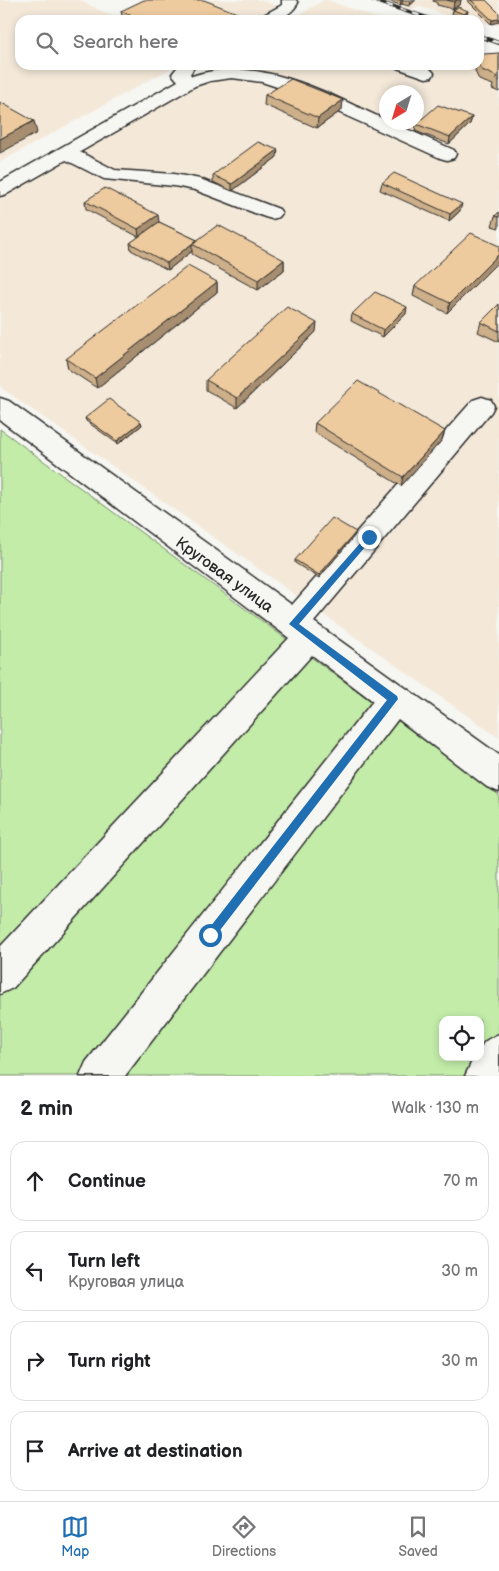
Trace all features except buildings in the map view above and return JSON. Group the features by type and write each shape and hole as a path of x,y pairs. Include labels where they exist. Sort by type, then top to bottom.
{"street":[{"path":"275,15 288,8 291,3 289,0"},
{"path":"418,70 426,73"},
{"path":"0,190 65,152 189,73 208,76 232,73 264,77 304,90 447,154"},
{"path":"65,152 111,175 174,180 200,185 272,213"},
{"path":"0,975 302,630 482,406"},
{"name":"Круговая улица","path":"0,408 499,775"},
{"path":"100,1076 394,699"},
{"path":"485,1076 499,1054"}],"shaded area":[{"path":"0,0 79,0 110,15 15,15 15,70 168,70 0,162"},
{"path":"168,0 261,0 282,8 269,15 140,15"},
{"path":"327,0 368,15 299,15"},
{"path":"382,0 499,0 499,25 484,23 484,15 446,15 418,6 411,10"},
{"path":"484,57 499,62 499,738 0,387 0,198 209,70 484,70"}],"green space":[{"path":"0,429 499,795 499,1076 0,1076"}],"railway":[{"path":"373,0 418,15"},
{"path":"484,38 499,43"}],"route":[{"path":"210,935 394,699 294,624 369,537"}]}
